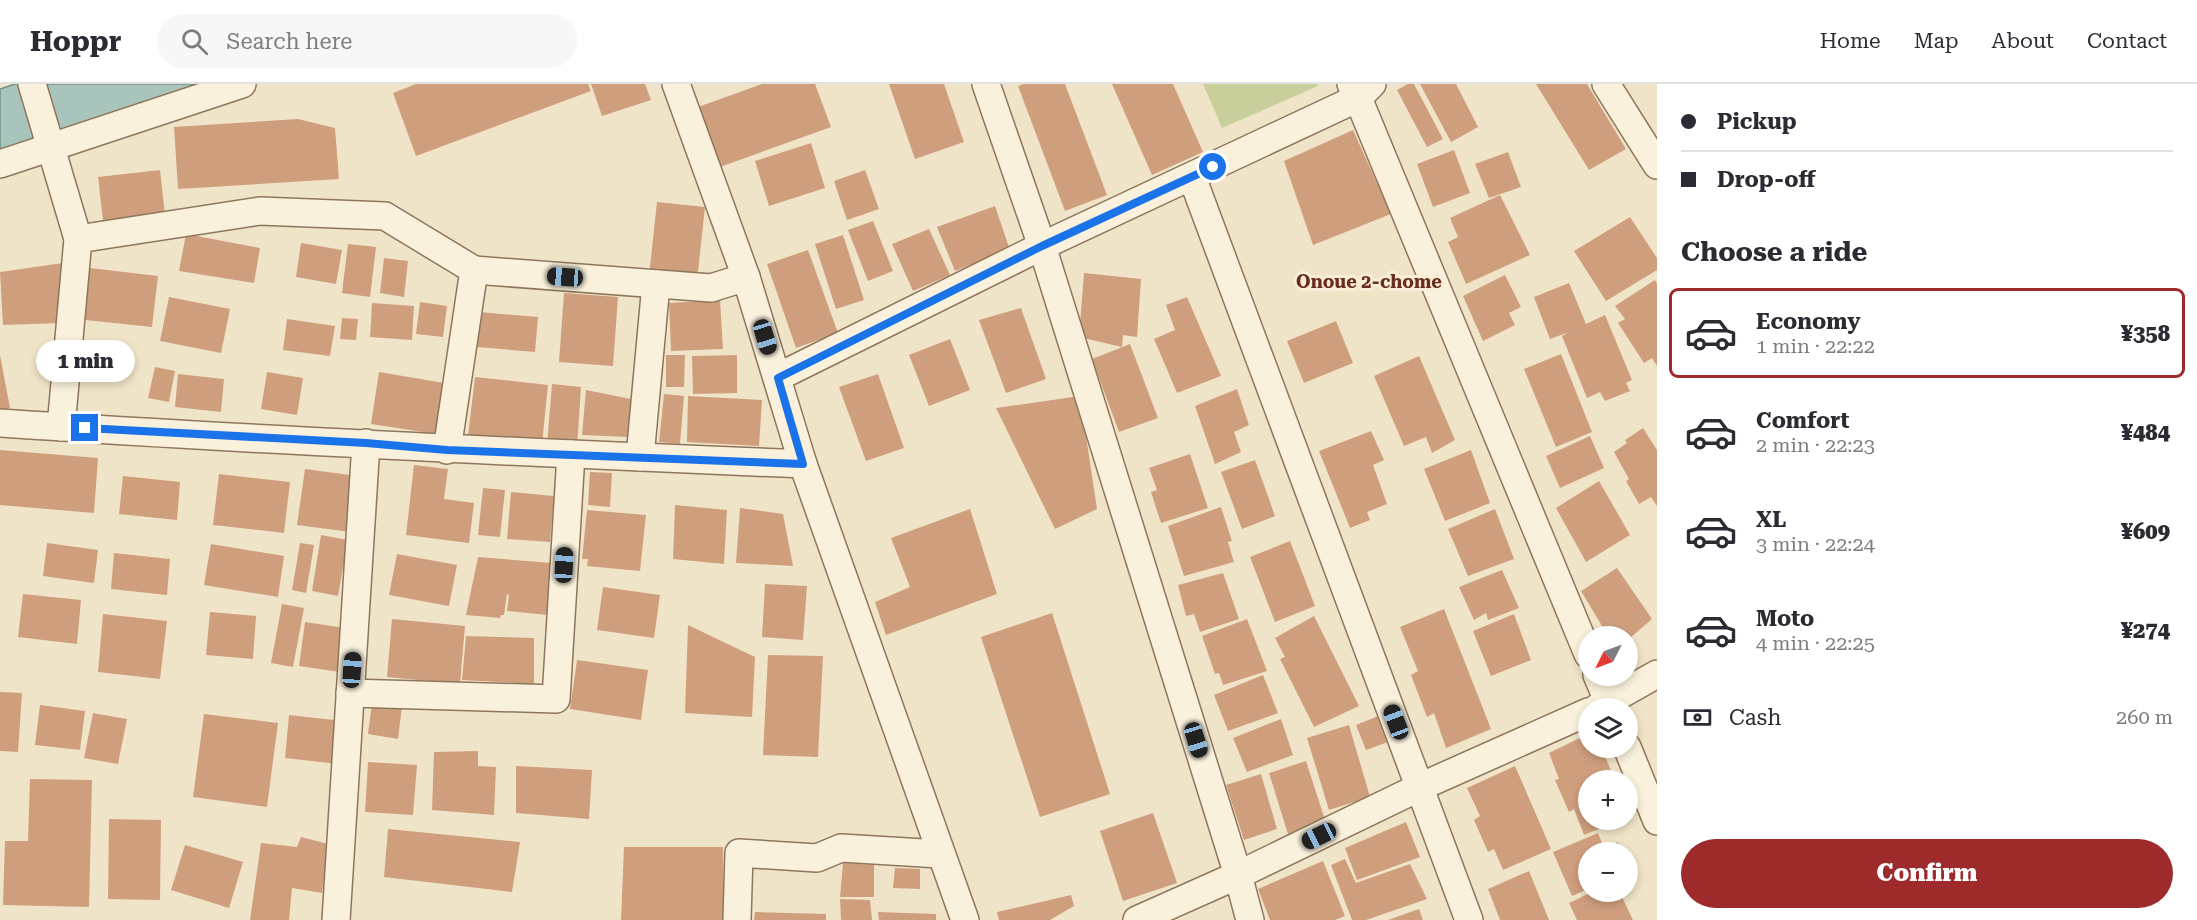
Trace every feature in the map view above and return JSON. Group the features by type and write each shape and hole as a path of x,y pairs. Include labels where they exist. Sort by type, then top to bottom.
{"street":[{"path":"32,84 78,239 61,427"},
{"path":"0,164 50,143 242,84"},
{"path":"675,84 746,277 803,464 965,920"},
{"path":"986,84 1042,246 1238,875 1250,920"},
{"path":"1606,84 1657,165"},
{"path":"778,378 1042,246 1192,177 1360,89 1578,629"},
{"path":"1192,177 1469,920"},
{"path":"78,239 260,211 385,216 474,270 711,288 746,277"},
{"path":"447,450 474,270"},
{"path":"640,457 656,284"},
{"path":"0,423 366,443 447,450 803,464"},
{"path":"336,920 366,443"},
{"path":"350,693 556,699 572,454"},
{"path":"1617,698 1657,674"},
{"path":"1137,920 1238,875 1420,787 1578,718"},
{"path":"1631,758 1657,821"},
{"path":"737,920 739,853 817,858 841,848 940,854"}],"green space":[{"path":"1203,84 1317,84 1318,86 1222,128"}],"water":[{"path":"15,84 212,84 0,155 0,89"}],"building":[{"path":"416,84 588,84 591,91 416,156 393,93"},
{"path":"591,84 645,84 651,100 602,116"},
{"path":"762,84 815,84 831,127 720,167 698,107"},
{"path":"889,84 944,84 964,142 915,159"},
{"path":"1065,84 1107,195 1065,211 1018,86"},
{"path":"1112,84 1173,84 1203,152 1152,175"},
{"path":"1408,84 1414,84 1443,139 1427,147 1397,90"},
{"path":"1420,84 1456,84 1478,127 1451,142"},
{"path":"1536,84 1587,84 1626,149 1589,170"},
{"path":"298,119 335,128 339,179 178,189 174,127"},
{"path":"1353,130 1391,214 1313,245 1284,161"},
{"path":"811,143 825,188 769,206 755,161"},
{"path":"1454,150 1470,193 1433,207 1417,164"},
{"path":"1508,152 1521,187 1489,198 1475,164"},
{"path":"160,170 165,215 103,221 98,177"},
{"path":"865,170 879,209 847,220 834,181"},
{"path":"1500,195 1530,255 1466,284 1448,242 1458,237 1450,218"},
{"path":"657,202 705,207 697,281 649,276"},
{"path":"995,206 1010,250 955,271 937,227"},
{"path":"1630,217 1657,258 1657,270 1606,301 1574,251"},
{"path":"873,221 893,271 868,281 848,230"},
{"path":"929,229 950,275 913,291 892,244"},
{"path":"186,234 260,248 254,283 179,271"},
{"path":"843,235 864,300 836,309 815,244"},
{"path":"301,243 342,250 336,284 296,277"},
{"path":"348,244 376,247 370,297 342,293"},
{"path":"808,250 838,333 796,348 767,264"},
{"path":"384,258 408,261 404,297 380,293"},
{"path":"63,263 62,323 3,325 0,272"},
{"path":"90,268 158,276 152,327 85,320"},
{"path":"1084,273 1141,279 1137,337 1123,335 1122,347 1079,337"},
{"path":"1505,275 1521,307 1509,313 1515,325 1483,341 1463,296"},
{"path":"1655,280 1657,284 1657,366 1652,358 1644,363 1618,323 1625,319 1615,306"},
{"path":"1569,283 1586,324 1605,315 1632,380 1626,383 1630,391 1605,401 1600,392 1587,398 1562,336 1569,332 1550,339 1534,297"},
{"path":"564,293 618,297 613,366 559,362"},
{"path":"169,297 230,309 221,353 160,341"},
{"path":"1187,297 1221,376 1177,393 1154,339 1175,330 1166,305"},
{"path":"720,300 723,349 671,351 669,303"},
{"path":"420,302 447,306 443,337 416,334"},
{"path":"372,303 414,306 412,340 370,337"},
{"path":"1021,308 1046,379 1006,393 979,320"},
{"path":"479,312 538,317 535,352 477,347"},
{"path":"342,318 358,319 356,340 340,339"},
{"path":"287,319 335,326 330,356 283,350"},
{"path":"1336,321 1353,363 1304,383 1287,341"},
{"path":"950,339 970,390 929,406 909,355"},
{"path":"1130,344 1158,418 1119,432 1092,359"},
{"path":"1561,354 1592,432 1556,447 1524,369"},
{"path":"0,355 10,408 0,410"},
{"path":"666,355 685,355 684,387 666,387"},
{"path":"737,355 737,393 693,394 692,356"},
{"path":"1419,356 1455,440 1432,453 1426,437 1404,446 1374,376"},
{"path":"155,367 175,371 169,402 148,398"},
{"path":"267,372 303,378 297,415 261,409"},
{"path":"379,372 444,383 436,434 371,424"},
{"path":"178,374 224,379 221,412 175,407"},
{"path":"878,374 904,448 866,461 839,387"},
{"path":"475,377 548,385 542,444 468,436"},
{"path":"552,384 581,387 577,447 547,445"},
{"path":"1237,389 1249,425 1234,432 1241,452 1215,464 1195,406"},
{"path":"586,390 631,399 629,437 582,435"},
{"path":"664,394 684,396 680,444 659,442"},
{"path":"688,396 762,400 759,446 687,442"},
{"path":"1080,396 1097,509 1055,529 996,408"},
{"path":"1643,428 1657,450 1657,506 1651,497 1639,504 1626,481 1629,479 1614,452 1627,443 1625,440"},
{"path":"1371,431 1384,460 1373,465 1387,504 1367,512 1370,520 1350,528 1319,451"},
{"path":"1590,436 1604,468 1560,488 1546,456"},
{"path":"0,450 98,458 94,513 0,505"},
{"path":"1471,450 1490,503 1445,521 1424,469"},
{"path":"1190,454 1208,508 1161,523 1151,492 1157,490 1149,468"},
{"path":"1255,460 1275,516 1242,529 1221,472"},
{"path":"414,465 448,469 444,499 474,503 469,543 406,535"},
{"path":"305,469 365,477 358,533 297,525"},
{"path":"590,472 612,473 610,507 588,505"},
{"path":"219,474 290,482 284,533 213,525"},
{"path":"123,476 180,482 177,520 119,514"},
{"path":"1599,481 1630,535 1586,562 1556,508"},
{"path":"483,488 505,490 500,537 478,535"},
{"path":"511,492 554,496 550,542 507,539"},
{"path":"675,505 727,510 724,564 673,559"},
{"path":"1221,507 1232,541 1228,542 1234,562 1184,576 1168,526"},
{"path":"740,508 783,514 793,566 736,563"},
{"path":"970,509 997,594 886,635 875,602 910,587 891,538"},
{"path":"1495,509 1514,559 1468,576 1448,529"},
{"path":"587,510 646,515 640,571 587,566 588,559 582,559"},
{"path":"321,535 348,540 338,596 312,591"},
{"path":"1290,541 1315,606 1275,622 1250,557"},
{"path":"47,543 98,550 94,583 43,576"},
{"path":"300,543 314,545 306,593 292,590"},
{"path":"211,544 284,556 278,597 204,585"},
{"path":"114,553 170,559 167,595 111,589"},
{"path":"397,554 457,565 449,606 389,595"},
{"path":"478,557 552,563 547,615 507,611 509,595 507,594 504,615 500,618 466,615"},
{"path":"1617,568 1652,619 1638,631 1638,626 1602,626 1581,591"},
{"path":"1502,570 1519,608 1488,620 1486,613 1474,620 1459,587"},
{"path":"1223,573 1239,619 1200,632 1194,614 1186,616 1178,585"},
{"path":"765,584 807,586 803,640 762,637"},
{"path":"603,587 660,595 654,638 597,630"},
{"path":"23,594 81,600 77,644 18,637"},
{"path":"282,604 304,608 293,667 271,663"},
{"path":"1444,609 1491,729 1446,748 1434,713 1427,717 1411,675 1418,671 1400,627"},
{"path":"210,612 256,616 253,659 206,655"},
{"path":"1052,613 1110,794 1040,817 981,637"},
{"path":"103,614 167,621 160,679 98,672"},
{"path":"1514,614 1531,660 1491,676 1473,631"},
{"path":"1314,616 1359,706 1314,727 1280,659 1285,657 1275,638"},
{"path":"392,619 465,626 460,684 387,677"},
{"path":"1247,619 1267,671 1223,685 1219,673 1215,674 1202,636"},
{"path":"305,622 345,628 339,672 299,666"},
{"path":"688,625 755,657 752,717 685,713"},
{"path":"466,636 534,638 534,684 462,680"},
{"path":"768,655 823,656 818,757 763,755"},
{"path":"577,660 648,670 641,720 570,709"},
{"path":"1263,675 1278,713 1228,731 1214,695"},
{"path":"0,692 22,693 18,752 0,751"},
{"path":"372,703 402,706 398,739 368,734"},
{"path":"40,705 85,711 80,750 35,745"},
{"path":"93,713 127,719 118,764 84,758"},
{"path":"204,714 278,723 267,807 193,797"},
{"path":"289,715 343,721 338,764 285,758"},
{"path":"1378,716 1388,742 1366,750 1356,725"},
{"path":"1281,719 1293,755 1247,772 1233,738"},
{"path":"1349,725 1370,797 1329,810 1307,738"},
{"path":"1578,739 1578,758 1606,758 1611,770 1578,770 1578,819 1574,809 1569,812 1555,780 1559,779 1549,753"},
{"path":"478,751 478,766 496,767 494,815 432,810 434,752"},
{"path":"1306,761 1325,820 1288,834 1269,773"},
{"path":"368,762 417,765 413,815 365,812"},
{"path":"516,766 592,770 589,819 516,813"},
{"path":"1515,766 1551,849 1503,870 1494,849 1488,852 1474,820 1480,816 1467,788"},
{"path":"1261,774 1277,829 1244,840 1226,785"},
{"path":"30,779 92,780 89,907 3,905 5,841 28,841"},
{"path":"1153,813 1177,883 1123,901 1100,831"},
{"path":"109,819 161,820 160,900 108,899"},
{"path":"1406,822 1420,857 1357,880 1345,848"},
{"path":"388,829 520,842 512,892 384,877"},
{"path":"1582,830 1596,830 1584,835"},
{"path":"1598,833 1602,842 1578,842 1578,893 1572,896 1553,852"},
{"path":"301,837 328,844 322,893 292,888 289,920 250,920 261,843 297,847"},
{"path":"185,845 243,862 229,908 171,890"},
{"path":"624,847 723,847 724,920 621,920"},
{"path":"1345,859 1356,883 1410,864 1427,899 1366,920 1352,920 1331,865"},
{"path":"1323,861 1345,916 1335,920 1270,920 1258,889"},
{"path":"843,863 874,865 874,897 840,897"},
{"path":"895,868 920,869 920,889 893,888"},
{"path":"1529,871 1549,920 1500,920 1488,889"},
{"path":"1071,895 1074,906 1050,920 999,920 997,912"},
{"path":"840,899 870,900 872,920 841,920"},
{"path":"1578,899 1578,902 1624,902 1633,920 1577,920 1569,903"},
{"path":"1419,909 1423,920 1388,920"},
{"path":"755,912 826,914 826,920 754,920"},
{"path":"878,912 936,914 936,920 879,920"}],"district":[{"name":"Onoue 2-chome","path":"1369,281"}],"route":[{"path":"85,428 366,443 447,450 803,464 778,378 1042,246 1213,167"}]}
